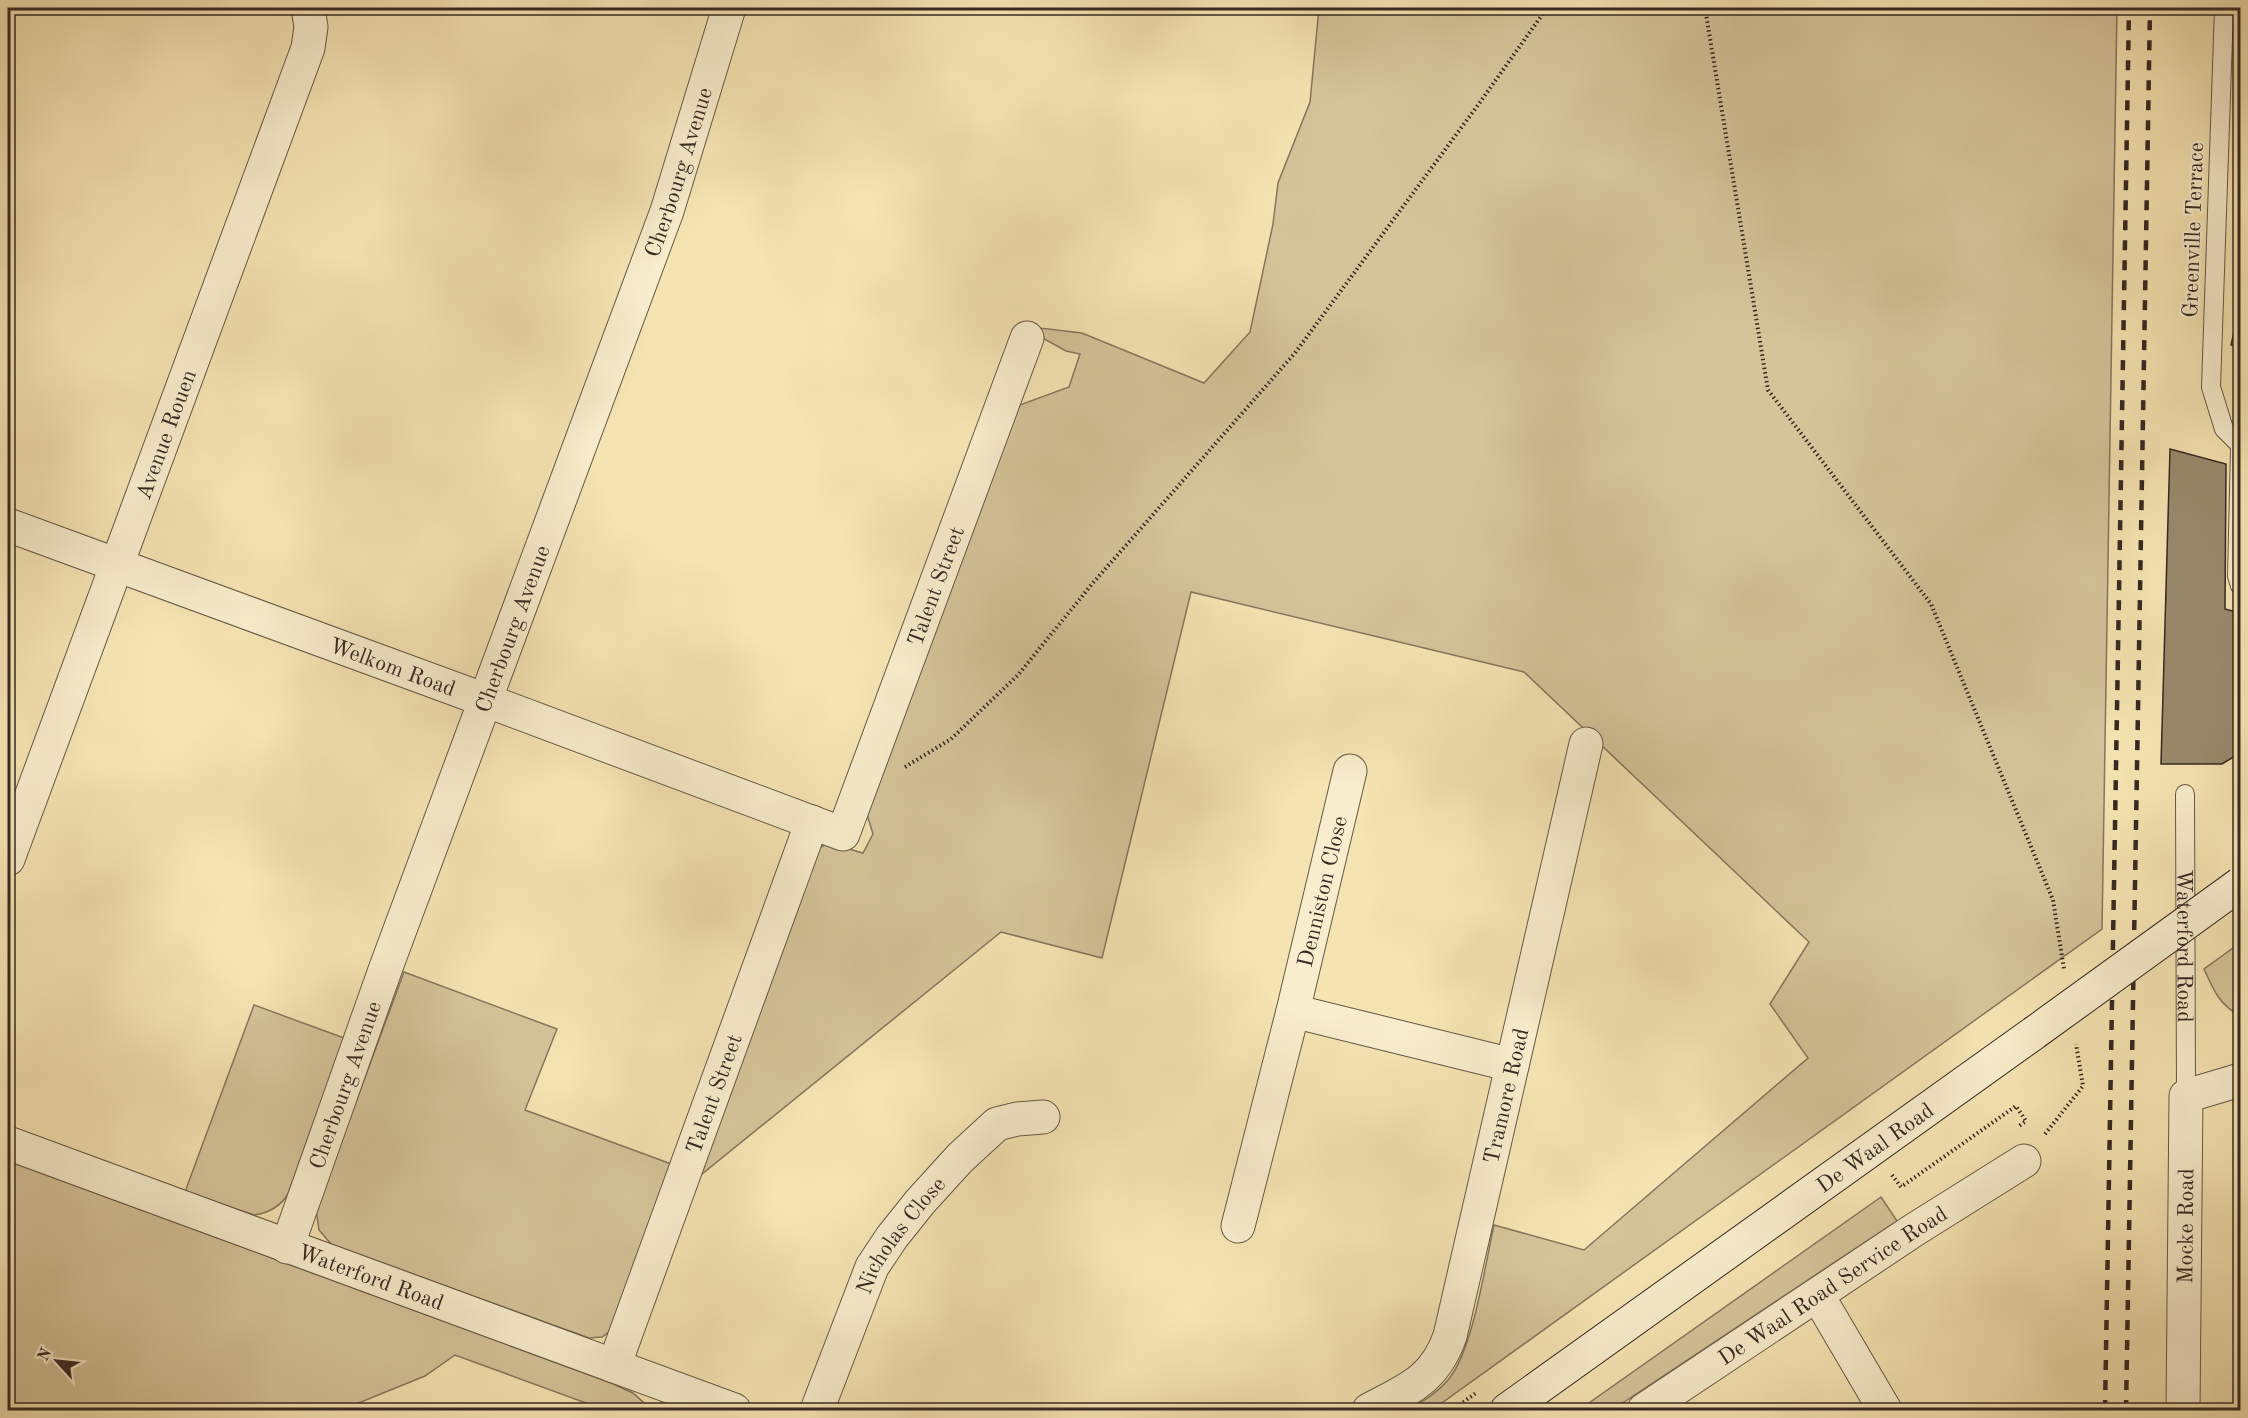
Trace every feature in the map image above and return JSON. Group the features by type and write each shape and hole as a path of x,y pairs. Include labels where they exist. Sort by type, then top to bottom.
{"street":[{"name":"Avenue Rouen","path":"8,859 308,48 311,27 308,8"},
{"name":"Cherbourg Avenue","path":"287,1246 485,700 668,211 729,8"},
{"name":"Talent Street","path":"843,834 1027,338"},
{"name":"Welkom Road","path":"8,525 843,834"},
{"name":"Tramore Road","path":"1369,1410 1423,1380 1435,1367 1450,1336 1586,744"},
{"name":"Denniston Close","path":"1238,1226 1293,1011 1350,771"},
{"name":"Talent Street","path":"614,1366 812,822"},
{"name":"De Waal Road","path":"1507,1410 2241,884"},
{"path":"1293,1011 1512,1065"},
{"path":"2186,1096 2241,1080"},
{"name":"Mocke Road","path":"2183,1410 2186,1096"},
{"name":"Nicholas Close","path":"817,1410 872,1267 892,1237 960,1158 997,1124 1017,1119 1043,1117"},
{"name":"Waterford Road","path":"8,1143 614,1366 698,1404 734,1410"},
{"name":"De Waal Road Service Road","path":"1644,1410 1914,1230 2024,1161"},
{"path":"1818,1296 1885,1410"}],"lane":[{"name":"Greenville Terrace","path":"2224,8 2211,387 2224,429 2241,446"},
{"path":"2241,446 2237,576 2241,586"},
{"name":"Waterford Road","path":"2185,794 2186,1096"}],"path":[{"path":"861,786 892,776 951,739 1018,675 1092,584 1295,353 1547,8"},
{"path":"1705,8 1767,390 1930,604 2053,900 2064,970"},
{"path":"2024,1161 2083,1086 2075,1040"}],"shaded area":[{"path":"1319,8 2117,8 2102,929 1432,1410 1407,1410 1439,1389 1457,1367 1477,1307 1494,1225 1584,1250 1808,1058 1770,1004 1809,942 1524,672 1191,592 1102,958 1001,932 702,1174 696,1171 817,849 829,843 863,853 873,834 865,808 1017,406 1069,387 1080,354 1066,351 1037,335 1040,328 1082,333 1204,383 1250,332 1273,224 1278,183 1310,102"},
{"path":"2240,943 2240,1016 2227,1007 2218,996 2204,969"},
{"path":"404,972 557,1029 525,1110 674,1165 613,1329 602,1337 589,1338 331,1244 319,1230 316,1210"},
{"path":"254,1005 344,1038 288,1194 274,1209 254,1215 185,1192"},
{"path":"8,1161 611,1383 633,1393 652,1410 605,1410 455,1355 425,1376 345,1410 8,1410"},
{"path":"1881,1197 1897,1221 1612,1410 1579,1410"}],"building":[{"path":"2240,307 2240,347 2231,345"},
{"path":"2170,449 2226,464 2225,609 2240,613 2240,753 2222,764 2161,764"}],"railway":[{"path":"2105,1410 2129,8"},
{"path":"2126,1410 2150,8"}]}
